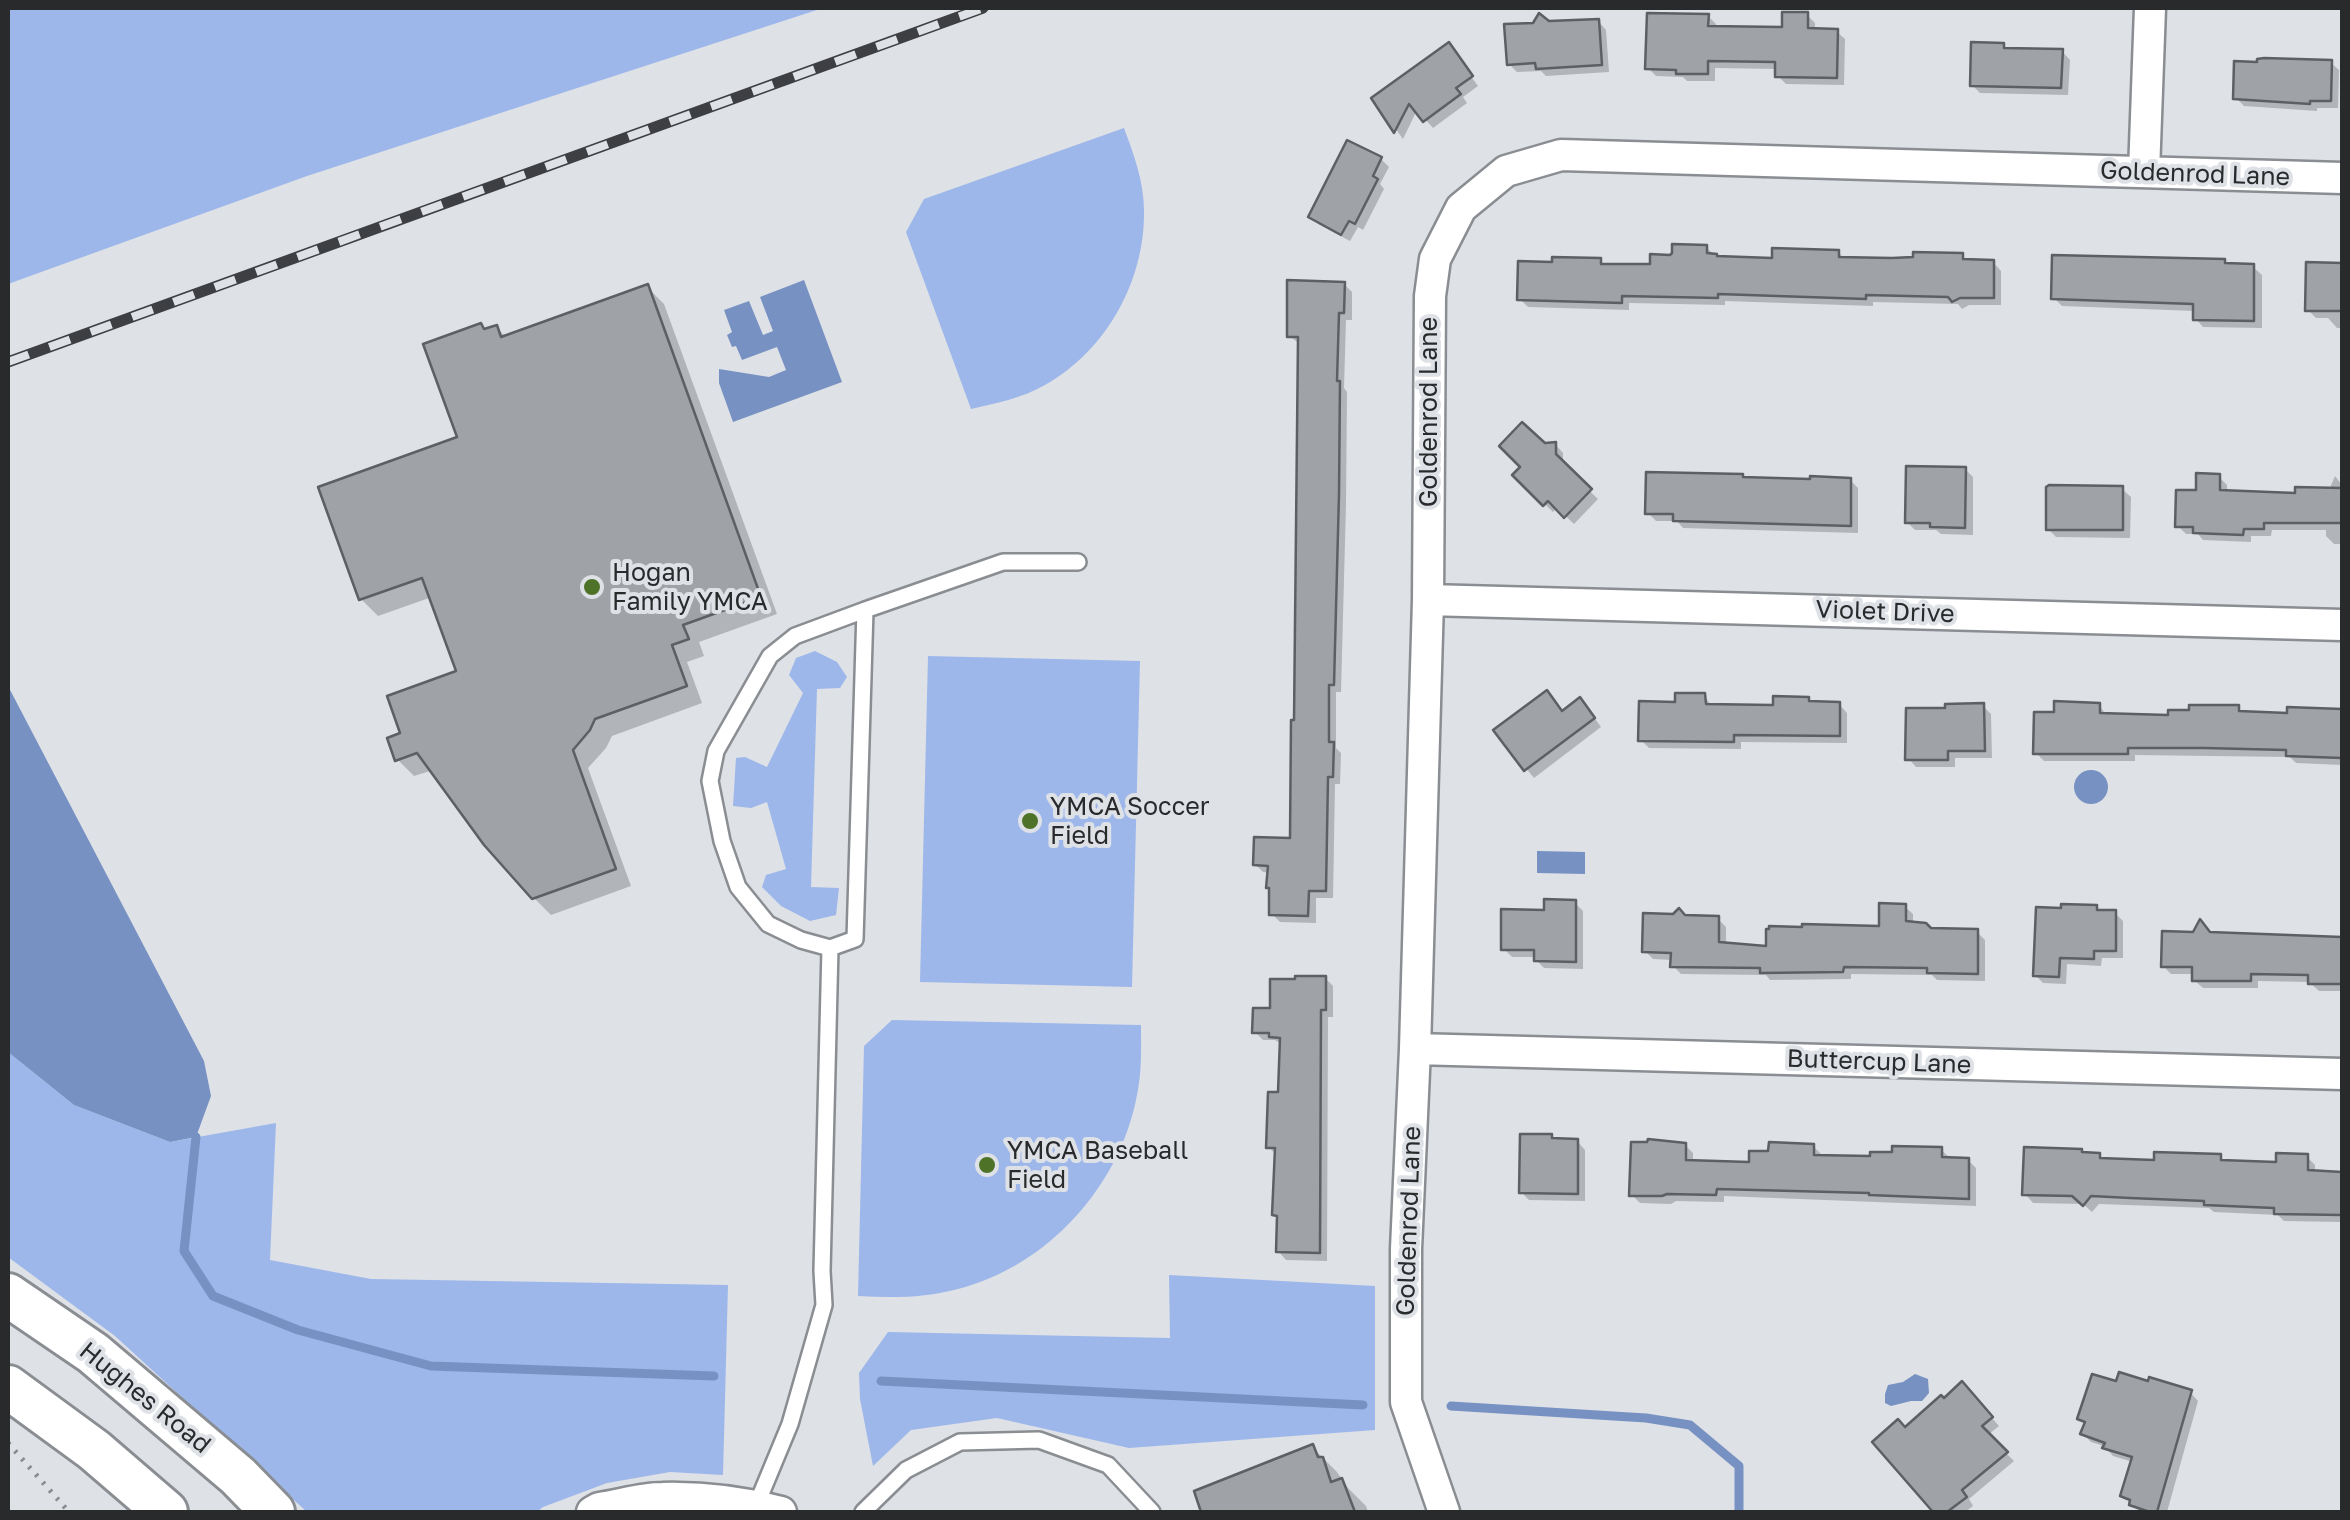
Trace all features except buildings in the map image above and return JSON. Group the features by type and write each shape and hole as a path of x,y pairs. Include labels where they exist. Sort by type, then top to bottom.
{"main road":[{"name":"Hughes Road","path":"8,1294 93,1353 238,1476 273,1512"},
{"path":"8,1387 94,1450 166,1512"}],"street":[{"path":"2144,172 2150,8"},
{"name":"Goldenrod Lane","path":"1444,1512 1406,1402 1406,1249 1416,1049 1428,600 1430,296 1435,259 1461,208 1506,171 1560,155 2342,178"},
{"name":"Violet Drive","path":"1428,600 2342,624"},
{"name":"Buttercup Lane","path":"1416,1049 2342,1074"},
{"path":"592,1512 660,1498 712,1500 769,1509"}],"lane":[{"path":"865,610 856,939 830,948 801,940 768,924 738,886 722,841 710,781 716,751 770,656 795,636 865,610 1003,562 1078,562"},
{"path":"769,1509 824,1305 830,948"},
{"path":"863,1512 906,1470 960,1442 1039,1440 1108,1466 1152,1512"}],"path":[{"path":"8,1443 69,1512"}],"shaded area":[{"path":"8,8 823,8 307,176 8,284"},
{"path":"1124,128 1135,158 1144,211 1138,263 1118,312 1067,371 1027,393 971,409 906,232 924,199"},
{"path":"804,280 842,382 733,422 719,383 719,369 769,377 786,370 777,347 742,360 727,335 732,332 724,310 749,301 763,335 773,331 760,297"},
{"path":"815,651 837,662 847,677 840,688 817,689 811,887 839,888 836,915 810,921 781,906 762,887 766,875 786,869 767,802 751,808 733,806 736,758 745,757 767,767 803,693 789,675 796,658"},
{"name":"YMCA Soccer Field","path":"928,656 1140,661 1132,987 920,982"},
{"path":"8,686 204,1061 211,1096 196,1137 170,1142 74,1105 8,1052"},
{"path":"2091,770 2103,775 2108,787 2103,799 2091,804 2079,799 2074,787 2079,775"},
{"path":"1537,851 1585,852 1585,874 1537,873"},
{"name":"YMCA Baseball Field","path":"892,1020 1141,1025 1140,1078 1128,1129 1115,1160 1097,1190 1050,1242 991,1278 958,1289 908,1297 858,1296 864,1046"},
{"path":"8,1052 74,1105 170,1142 276,1123 270,1260 371,1279 728,1285 723,1475 670,1472 607,1483 537,1512 307,1512 115,1336 8,1257"},
{"path":"1169,1275 1375,1286 1375,1430 1129,1448 997,1418 911,1430 873,1466 859,1373 888,1332 1170,1338"},
{"path":"1915,1374 1928,1379 1929,1393 1922,1401 1891,1406 1885,1403 1888,1385"}],"waterway":[{"path":"196,1137 184,1251 213,1296 298,1330 431,1366 714,1376"},
{"path":"881,1381 1363,1405"},
{"path":"1451,1406 1646,1418 1690,1425 1739,1466 1739,1512"}],"railway":[{"path":"8,362 983,8"}],"place":[{"name":"Hogan Family YMCA","path":"592,587"},
{"name":"YMCA Soccer Field","path":"1030,821"},
{"name":"YMCA Baseball Field","path":"987,1165"}]}
